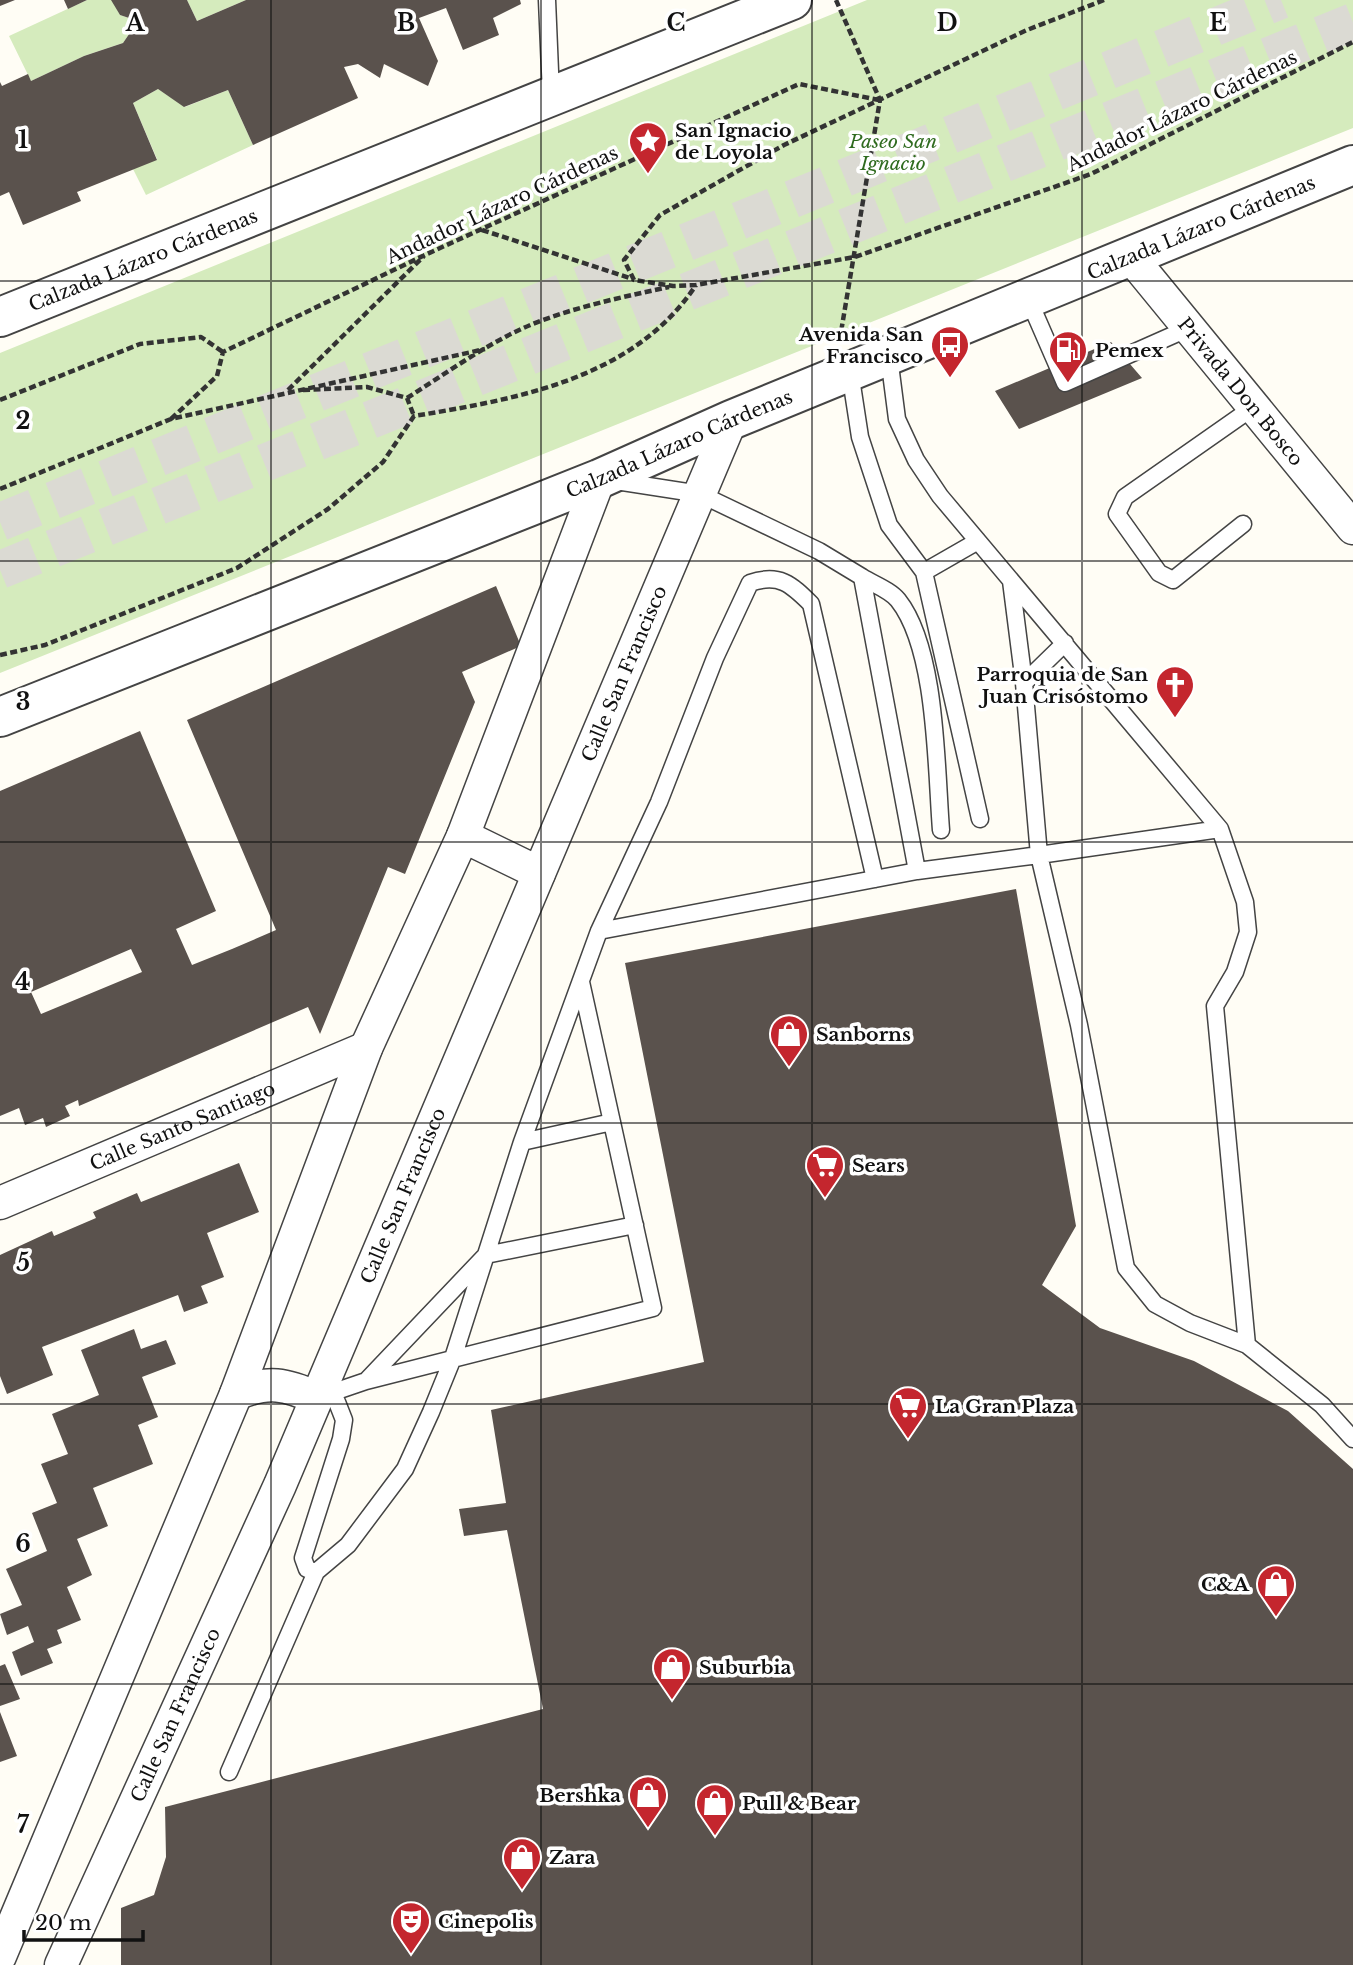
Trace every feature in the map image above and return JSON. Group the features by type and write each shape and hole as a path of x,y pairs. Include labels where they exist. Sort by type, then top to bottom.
{"street":[{"name":"Calzada Lázaro Cárdenas","path":"0,317 792,0"},
{"name":"Calzada Lázaro Cárdenas","path":"0,717 599,479 730,420 1353,165"},
{"name":"Privada Don Bosco","path":"1130,256 1353,527"},
{"name":"Calle San Francisco","path":"61,1965 325,1395 539,873 730,420"},
{"path":"0,1956 236,1394 366,1048 463,836 599,479"},
{"path":"463,836 539,873"},
{"name":"Calle Santo Santiago","path":"0,1203 366,1048"},
{"path":"236,1394 257,1385 275,1385 325,1395"}],"lane":[{"path":"547,0 552,96"},
{"path":"1028,298 1065,383 1189,328"},
{"path":"889,357 897,419 916,460 940,496 1220,829 1245,902 1248,932 1235,972 1215,1006 1247,1345"},
{"path":"841,375 889,525 924,572 980,819"},
{"path":"1243,524 1173,580 1159,573 1117,513 1125,497 1255,406"},
{"path":"599,479 700,494 819,551 896,597 912,621 929,685 941,830"},
{"path":"924,572 978,541"},
{"path":"862,577 917,871"},
{"path":"229,1772 316,1572 348,1545 405,1469 453,1358 522,1142 599,931 659,802 715,658 750,583 764,578 791,583 811,604 875,879"},
{"path":"1011,581 1024,683 1039,855 1079,1025 1126,1268 1155,1304 1190,1323 1247,1345 1322,1405 1353,1439"},
{"path":"1024,683 1065,643"},
{"path":"599,931 917,871 1220,829"},
{"path":"316,1572 307,1569 303,1559 341,1439 344,1420 325,1395 366,1381 653,1308 581,982"},
{"path":"522,1142 612,1122"},
{"path":"366,1381 486,1255 635,1225"}],"path":[{"path":"836,0 880,100 855,257 841,375"},
{"path":"634,280 624,260 660,215 784,145 1027,30 1104,0"},
{"name":"Andador Lázaro Cárdenas","path":"481,229 634,280 673,286 696,285 855,257 1091,174 1353,42"},
{"name":"Andador Lázaro Cárdenas","path":"223,352 427,254 799,84 880,100"},
{"path":"288,391 427,254"},
{"path":"0,655 44,645 237,568 328,509 383,462 414,416 506,401 566,383 623,354 681,308 696,285"},
{"path":"288,391 367,387 407,398 485,349 541,321 601,302 673,286"},
{"path":"0,400 140,344 201,337 223,352 217,376 171,419"},
{"path":"0,489 171,419 485,349"},
{"path":"407,398 414,416"}],"green space":[{"path":"87,0 112,0 120,15 138,21 123,43 84,56 31,81 9,36"},
{"path":"187,0 246,0 197,21"},
{"name":"Paseo San Ignacio","path":"867,0 1353,0 1353,128 0,673 0,353"},
{"path":"158,89 185,107 228,90 253,145 146,195 133,169 157,159 133,103"}],"building":[{"path":"0,0 15,0 0,6"},
{"path":"64,0 87,0 68,9"},
{"path":"111,0 187,0 197,21 246,0 520,0 521,4 493,18 499,35 463,50 446,8 419,18 438,61 428,86 384,64 380,78 358,64 344,67 358,98 253,145 228,90 184,107 158,89 133,103 157,160 77,192 81,201 23,225 9,192 0,196 0,82 2,86 28,74 31,81 84,56 123,43 138,21 120,15"},
{"name":"Pemex","path":"1111,342 1142,378 1019,429 995,391"},
{"path":"496,586 521,646 462,672 475,702 405,874 388,867 320,1034 308,1007 79,1106 78,1100 65,1106 70,1116 46,1127 43,1118 25,1125 19,1108 0,1116 0,791 140,731 216,911 176,929 192,965 276,930 187,720","holes":["131,949 142,972 41,1014 31,992"]},
{"name":"La Gran Plaza","path":"1016,889 1076,1226 1042,1285 1100,1328 1194,1361 1288,1411 1353,1469 1353,1965 121,1965 121,1908 154,1895 166,1857 165,1807 543,1709 507,1530 464,1536 459,1509 506,1503 491,1410 704,1362 625,963"},
{"path":"239,1163 259,1212 207,1233 224,1277 201,1286 208,1303 184,1312 178,1295 42,1347 53,1375 7,1394 0,1376 0,1255 52,1231 54,1236 96,1218 93,1212 137,1193 141,1202"},
{"path":"134,1329 141,1349 166,1340 176,1364 142,1377 158,1417 138,1425 153,1464 93,1488 108,1526 77,1539 92,1575 67,1587 81,1620 57,1630 62,1643 47,1649 53,1663 21,1676 12,1652 34,1642 28,1626 7,1635 0,1614 22,1605 6,1569 47,1551 32,1513 57,1503 41,1464 68,1454 52,1414 99,1395 81,1350"},
{"path":"5,1664 20,1699 0,1706 0,1666"},
{"path":"0,1712 17,1756 0,1762"}],"tunnel":[{"path":"0,522 1281,0"},
{"path":"0,570 1353,22"}],"place":[{"name":"San Ignacio de Loyola","path":"648,175"},
{"name":"Avenida San Francisco","path":"950,379"},
{"name":"Pemex","path":"1068,384"},
{"name":"Parroquia de San Juan Crisóstomo","path":"1175,719"},
{"name":"Sanborns","path":"789,1068"},
{"name":"Sears","path":"825,1199"},
{"name":"La Gran Plaza","path":"908,1440"},
{"name":"C&A","path":"1276,1618"},
{"name":"Suburbia","path":"672,1701"},
{"name":"Bershka","path":"648,1829"},
{"name":"Pull & Bear","path":"715,1837"},
{"name":"Zara","path":"522,1891"},
{"name":"Cinepolis","path":"411,1955"}]}
